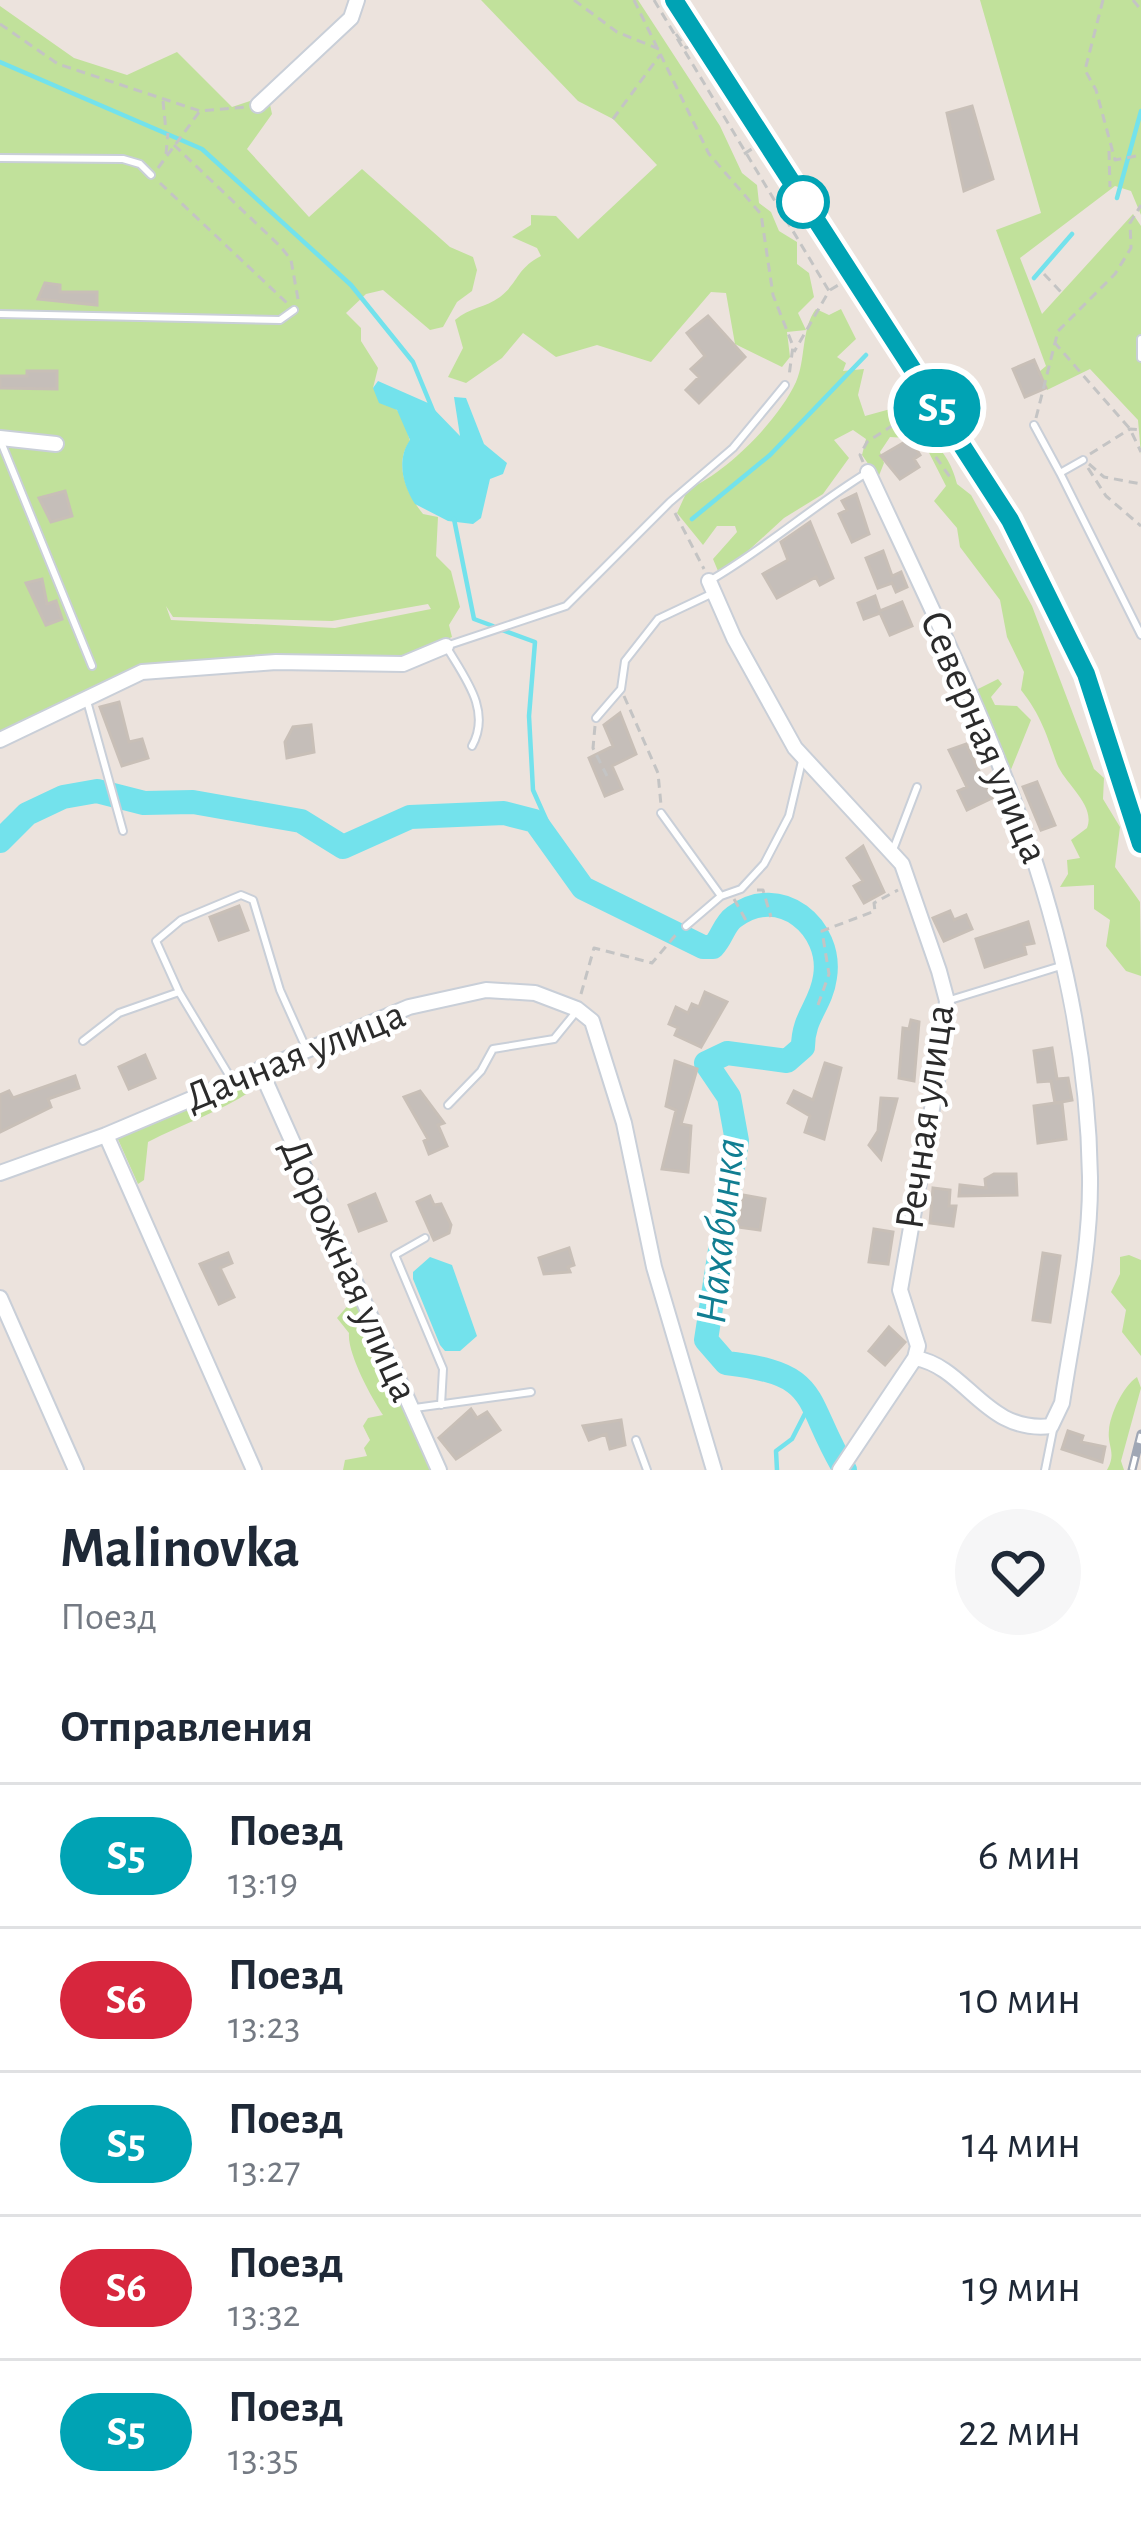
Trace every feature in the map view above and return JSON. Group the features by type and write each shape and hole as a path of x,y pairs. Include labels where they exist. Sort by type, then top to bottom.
{"street":[{"path":"258,104 351,18 357,0"},
{"path":"0,439 56,444"},
{"name":"Северная улица","path":"868,472 1021,809 1065,965 1082,1061 1090,1179 1083,1258 1048,1424"},
{"name":"Речная улица","path":"712,587 770,708 803,758 893,850 910,884 947,1001 900,1290 918,1346 915,1358"},
{"path":"0,740 152,670 276,662 403,664 446,646"},
{"name":"Дачная улица","path":"0,1173 106,1135 394,1012 486,990 535,993 577,1009 592,1021 624,1123 654,1267 711,1469"},
{"name":"Дорожная улица","path":"260,1069 439,1470"},
{"path":"106,1135 254,1470"},
{"path":"0,1298 76,1470"},
{"path":"841,1470 915,1358 936,1363 994,1412 1048,1424"}],"lane":[{"path":"0,158 123,159 154,173"},
{"path":"0,314 280,320 296,307"},
{"path":"1141,339 1141,358"},
{"path":"472,746 480,732 478,708 446,646 566,606 670,502 734,448 785,386"},
{"path":"1034,425 1141,635"},
{"path":"0,439 92,666"},
{"path":"1060,473 1083,460"},
{"path":"596,718 621,689 625,661 658,619 765,549 796,516 868,472"},
{"path":"86,700 123,831"},
{"path":"683,928 721,896 741,890 764,864 789,816 803,758"},
{"path":"893,850 917,788"},
{"path":"662,813 721,896"},
{"path":"232,1081 179,992 157,938 181,920 246,895 255,905 280,990 306,1048"},
{"path":"947,1001 1065,965"},
{"path":"82,1041 118,1013 179,992"},
{"path":"448,1105 481,1071 493,1049 554,1040 577,1009"},
{"path":"424,1238 395,1256 446,1376 441,1405"},
{"path":"411,1409 530,1392"},
{"path":"1045,1470 1048,1424"},
{"path":"635,1441 647,1470"}],"path":[{"path":"574,0 616,32 660,51"},
{"path":"634,0 709,154 761,214 773,296 793,354"},
{"path":"653,0 829,291"},
{"path":"1102,0 1084,70 1096,90 1108,144 1110,187"},
{"path":"1132,0 1141,10"},
{"path":"0,24 58,64 200,111 237,110"},
{"path":"671,29 679,25"},
{"path":"675,35 686,48 692,45"},
{"path":"613,119 660,51"},
{"path":"162,99 166,155"},
{"path":"200,111 154,173 296,307"},
{"path":"175,144 291,260 296,307"},
{"path":"1108,144 1115,160 1141,155"},
{"path":"743,154 758,146"},
{"path":"1034,425 1050,379 1054,342 1129,253 1141,205"},
{"path":"1129,253 1141,252"},
{"path":"1044,274 1061,292"},
{"path":"785,386 793,354 829,291 845,280"},
{"path":"1054,342 1130,429 1141,452"},
{"path":"962,410 969,406"},
{"path":"868,472 860,455 867,442 916,410 930,431 936,427"},
{"path":"907,416 952,480"},
{"path":"1083,460 1130,429 1141,430"},
{"path":"1083,460 1104,477 1141,484"},
{"path":"1083,460 1106,496 1141,526"},
{"path":"679,520 699,557"},
{"path":"621,689 658,773 662,813"},
{"path":"596,718 593,748 607,776"},
{"path":"818,1005 830,974 822,931 875,910 874,903 910,884"},
{"path":"763,890 771,916"},
{"path":"739,905 748,924"},
{"path":"577,1009 594,948 638,964 652,963 665,942 683,928"}],"green space":[{"path":"481,0 638,0 720,126 742,173 757,185 759,203 771,212 779,231 797,242 797,264 809,273 814,297 798,313 806,330 787,332 790,357 782,367 735,344 726,293 711,292 651,362 597,345 556,357 523,333 502,358 466,383 448,377 463,348 455,320 500,297 541,256 537,248 512,237 531,225 531,215 556,216 578,239 657,165 613,119 578,101"},
{"path":"980,0 1141,0 1141,215 1131,191 1115,186 1020,258 1042,314 1133,214 1141,226 1141,455 1138,420 1090,369 1047,390 1039,372 1046,366 996,230 1041,213"},
{"path":"0,6 74,58 127,75 177,52 232,107 268,95 272,114 247,149 309,217 362,169 450,247 473,257 477,270 472,291 457,302 443,327 430,330 383,290 366,294 346,313 361,328 361,341 378,368 373,388 402,415 410,441 402,469 407,488 423,514 438,517 436,556 451,571 460,607 449,625 452,637 405,658 170,664 116,676 0,732","holes":["428,604 431,609 335,628 171,620 166,606 173,617 332,621"]},
{"path":"816,309 829,315 841,309 856,339 837,357 846,363 843,371 864,369 858,395 865,416 905,405 923,438 941,450 957,484 971,495 1032,606 1094,769 1104,778 1103,799 1120,827 1115,867 1140,902 1141,976 1126,971 1106,946 1110,920 1094,909 1094,885 1060,887 1068,874 1067,860 1080,858 1071,840 1087,828 1087,811 1061,772 1039,717 1021,690 1024,672 1007,637 1000,600 960,547 957,528 934,501 946,486 922,439 890,437 880,452 884,463 878,478 862,455 866,439 853,430 834,440 849,458 823,494 784,518 725,572 718,571 713,559 737,532 735,526 717,526 703,545 677,513 688,489 734,458 788,397"},
{"path":"998,679 1002,684 991,697 995,705 1017,706 1031,720 1010,772 978,702 978,689"},
{"path":"250,1078 251,1091 148,1142 144,1180 138,1184 117,1137"},
{"path":"1120,1257 1141,1260 1141,1356 1122,1332 1126,1310 1111,1292 1120,1274"},
{"path":"351,1302 380,1342 387,1369 432,1470 343,1470 345,1460 367,1456 364,1448 370,1440 363,1426 368,1418 383,1415 356,1363 349,1333 337,1318"},
{"path":"1137,1377 1141,1388 1121,1461 1124,1470 1107,1470 1112,1417 1122,1394"}],"water":[{"path":"378,381 428,403 460,436 454,397 466,398 484,444 507,463 503,474 490,479 481,518 473,524 448,521 415,504 403,472 410,440 397,410 379,403 373,388"},
{"path":"430,1257 452,1265 477,1336 460,1351 445,1351 440,1345 413,1279 413,1272"}],"building":[{"path":"972,106 993,179 964,191 947,113"},
{"path":"45,283 60,285 60,292 97,292 97,305 38,299"},
{"path":"708,316 745,357 699,403 686,390 699,377 691,369 705,356 687,333"},
{"path":"1034,360 1046,388 1025,397 1013,369"},
{"path":"27,371 57,371 57,389 0,388 0,376 27,376"},
{"path":"910,439 920,455 914,459 919,467 900,479 881,456"},
{"path":"65,491 72,516 51,522 39,498"},
{"path":"856,494 869,534 852,542 839,514 847,510 842,501"},
{"path":"810,522 833,578 820,585 816,577 777,598 763,574 788,560 781,542"},
{"path":"883,551 892,576 901,572 907,587 896,592 892,583 878,588 866,558"},
{"path":"42,579 47,604 56,601 62,619 46,625 26,583"},
{"path":"875,596 880,611 902,602 912,626 890,635 880,613 864,619 858,603"},
{"path":"119,702 129,742 142,739 148,758 122,766 100,707"},
{"path":"620,713 636,754 612,766 622,789 605,796 589,758 613,746 604,725"},
{"path":"311,725 314,752 287,758 285,742 293,727"},
{"path":"966,744 992,798 967,810 958,791 967,787 949,750"},
{"path":"1037,782 1055,825 1041,830 1023,787"},
{"path":"863,846 884,892 864,903 854,886 863,881 847,858"},
{"path":"239,906 248,930 219,940 210,917"},
{"path":"950,911 954,920 966,915 972,929 944,941 933,918"},
{"path":"1028,922 1034,943 1024,945 1026,954 985,967 976,939"},
{"path":"705,992 727,1002 701,1047 675,1035 678,1028 669,1024 676,1007 688,1013 692,1004 699,1007"},
{"path":"911,1020 919,1022 914,1081 899,1078 903,1028 909,1029"},
{"path":"1052,1048 1057,1079 1068,1078 1072,1100 1056,1103 1062,1103 1066,1139 1038,1143 1034,1106 1055,1103 1051,1081 1038,1082 1034,1051"},
{"path":"145,1055 155,1078 129,1089 119,1067"},
{"path":"675,1061 697,1069 681,1124 691,1126 688,1172 662,1169 676,1110 666,1106"},
{"path":"825,1063 841,1068 824,1139 805,1132 810,1116 788,1103 794,1091 813,1100"},
{"path":"75,1076 79,1088 48,1099 51,1107 0,1132 0,1095 9,1091 13,1098"},
{"path":"420,1091 444,1123 438,1125 447,1146 429,1154 424,1141 428,1139 404,1097"},
{"path":"881,1098 897,1099 881,1159 869,1145 878,1131"},
{"path":"1016,1174 1017,1195 959,1196 960,1185 986,1188 985,1179"},
{"path":"933,1188 950,1190 949,1206 956,1206 953,1226 930,1223"},
{"path":"375,1194 386,1221 359,1231 349,1205"},
{"path":"743,1195 765,1199 760,1230 738,1227"},
{"path":"430,1196 434,1205 441,1204 451,1225 449,1233 434,1240 417,1202"},
{"path":"874,1229 893,1232 888,1264 869,1262"},
{"path":"569,1248 574,1265 568,1267 570,1272 544,1274 539,1258"},
{"path":"228,1253 232,1263 220,1268 234,1297 219,1304 200,1264"},
{"path":"1043,1253 1060,1256 1050,1322 1033,1320"},
{"path":"889,1327 905,1342 885,1365 869,1351"},
{"path":"471,1409 477,1418 487,1412 500,1430 456,1459 439,1438"},
{"path":"621,1420 625,1445 610,1449 606,1434 589,1440 583,1426"},
{"path":"1068,1431 1083,1436 1081,1442 1105,1447 1102,1462 1062,1449"}],"waterway":[{"path":"0,62 202,149 351,285 413,362 434,413"},
{"path":"1117,198 1141,111"},
{"path":"1034,278 1072,234"},
{"path":"692,519 770,455 866,355"},
{"path":"454,519 474,619 493,626"},
{"path":"502,630 535,642 529,716 533,790 573,880"},
{"name":"Нахабинка","path":"0,841 27,814 63,797 97,791 144,803 193,802 301,821 343,847 410,817 504,813 535,821 583,888 703,947 713,947 731,920 751,908 769,905 800,916 821,942 825,959 823,987 803,1047 787,1061 727,1053 706,1063 729,1097 737,1141 706,1340 726,1363 780,1374 795,1383 806,1394 845,1470"},
{"path":"777,1470 776,1451 792,1439 812,1400"}],"railway":[{"path":"674,0 1010,520 1086,674 1141,844"},
{"path":"1132,1470 1141,1434"}],"train":[{"name":"S5","path":"674,0 1010,520 1086,674 1141,844"}]}
